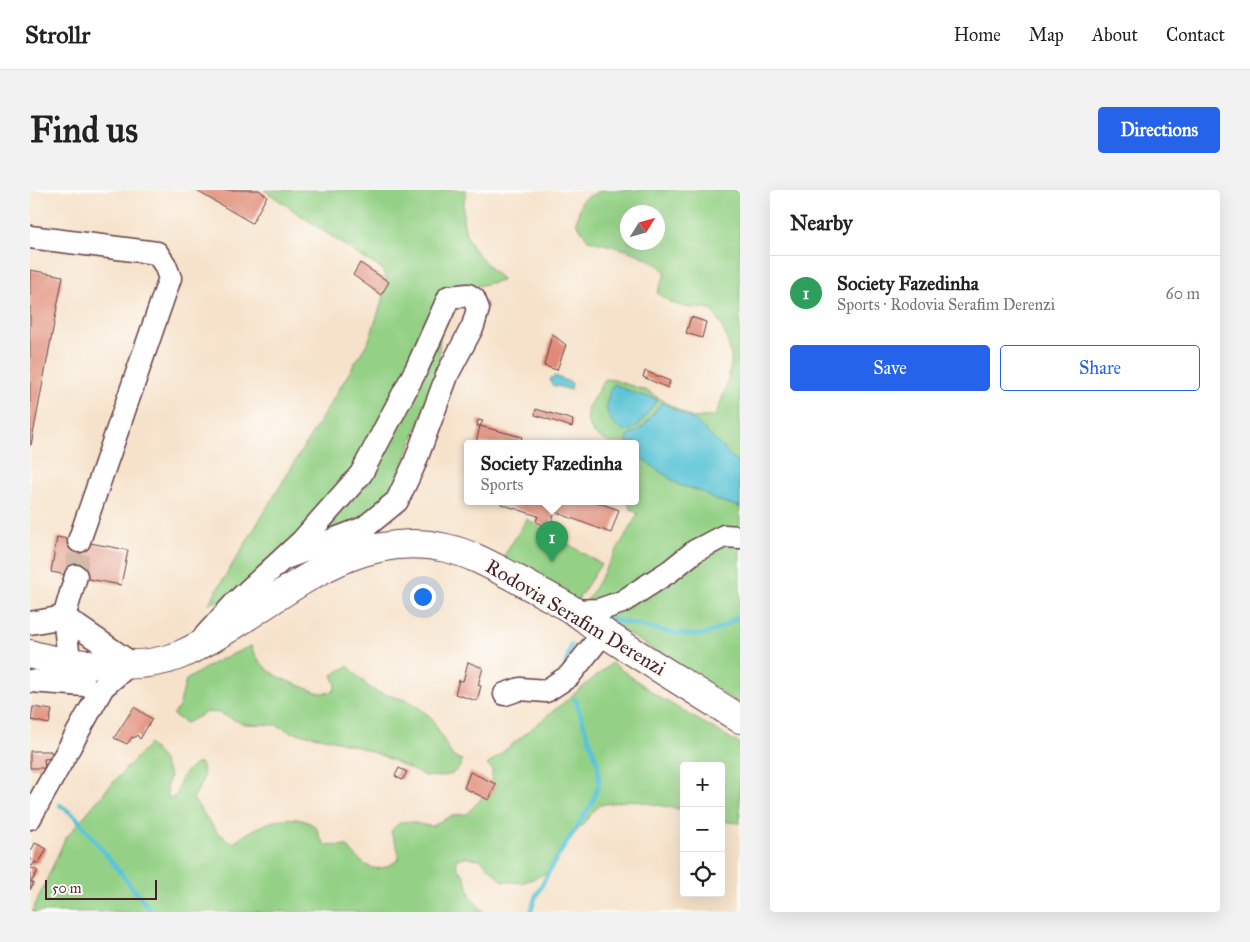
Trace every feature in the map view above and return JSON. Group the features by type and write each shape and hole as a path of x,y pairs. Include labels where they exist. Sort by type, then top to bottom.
{"main road":[{"name":"Rodovia Serafim Derenzi","path":"30,654 70,674 131,663 153,663 182,655 269,604 326,566 369,549 410,543 446,548 481,559 574,611 740,718"}],"street":[{"path":"30,237 157,253 165,264 170,278 79,541"},
{"path":"196,646 237,601 283,559 336,505 361,474 416,370 449,296 468,295 474,299 478,309 473,326 448,373 414,465 397,501 364,528 283,559"},
{"path":"574,611 600,610 622,602 670,571 696,551 724,536 740,537"},
{"path":"70,674 64,617 76,576"},
{"path":"30,623 64,617 131,663 103,687 30,817"},
{"path":"505,694 520,689 546,690 569,676 604,632"},
{"path":"30,681 70,674 103,687"}],"green space":[{"path":"264,190 466,190 463,219 469,241 475,251 503,280 477,286 454,300 440,326 439,372 386,507 220,601 209,603 369,340 388,284 382,269"},
{"path":"602,190 740,190 740,704 584,606 638,514 629,505 639,505 639,440 605,440 593,433 588,423 587,409 605,379 614,380 647,391 692,418 715,416 727,384 731,364 728,342 716,316 705,308 681,306 666,300 657,293 666,273 649,260 626,250 665,250 665,205 620,205 620,248 588,240 576,222 582,200"},
{"path":"527,519 601,564 575,604 502,559"},
{"path":"251,646 255,655 266,668 285,680 314,691 325,693 334,691 336,684 332,675 348,666 369,687 377,692 409,701 431,717 453,757 462,760 460,767 452,774 440,777 425,776 361,748 330,739 291,732 277,725 244,724 219,713 207,712 186,723 173,715 179,707 186,680 215,662"},
{"path":"612,663 659,697 740,744 740,823 725,821 725,762 680,762 680,809 631,800 599,805 572,837 548,872 533,879 522,883 503,881 480,859 464,857 456,859 457,868 464,875 471,897 484,912 32,912 65,839 108,788 149,744 159,754 170,776 167,785 169,799 176,796 183,775 200,763 203,777 193,799 217,832 233,843 273,821 295,819 306,821 316,827 320,838 326,845 347,846 364,864 376,869 390,865 399,859 398,849 391,832 395,826 400,823 409,822 433,826 449,817 467,814 488,789 492,777 492,769 487,765"}],"water":[{"path":"555,376 572,383 571,390 552,385 550,379"},
{"path":"614,384 636,394 658,399 639,425 627,432 613,423 608,414 608,396"},
{"path":"662,402 697,422 740,465 740,507 712,499 703,492 679,485 639,456 639,440 627,440 628,436 643,427"}],"building":[{"path":"195,190 259,190 267,196 252,223"},
{"path":"360,263 389,282 381,295 353,275"},
{"path":"30,270 63,276 31,445 30,445"},
{"path":"691,317 706,322 702,338 686,333"},
{"path":"552,334 566,345 557,370 544,366"},
{"path":"645,371 670,381 668,388 643,377"},
{"path":"536,409 573,420 572,427 535,415"},
{"path":"478,420 483,421 480,426 477,426"},
{"path":"480,426 522,437 521,440 477,440"},
{"path":"504,505 605,505 619,510 611,533 555,512 549,530 536,521 538,516"},
{"path":"57,537 128,550 121,585 51,572"},
{"path":"468,662 483,668 478,685 481,686 477,701 455,694 459,680 463,681"},
{"path":"33,707 52,710 49,724 31,720"},
{"path":"134,707 152,719 140,739 137,735 134,738 132,737 127,744 114,738"},
{"path":"30,751 51,751 52,758 44,759 45,768 30,768"},
{"path":"399,768 407,772 402,780 395,776"},
{"path":"470,772 496,784 489,800 464,788"},
{"path":"35,843 47,849 38,864 35,862 32,866 30,864 30,853"},
{"path":"30,867 38,871 31,882 34,883 30,890"}],"waterway":[{"path":"605,618 671,632 696,635 714,631 740,616"},
{"path":"565,666 571,645"},
{"path":"531,912 535,898 553,864 592,803 599,784 598,764 575,699"},
{"path":"60,805 75,816 152,912"}],"tunnel":[{"path":"76,576 79,541"}],"place":[{"name":"Society Fazedinha","path":"552,562"}]}
